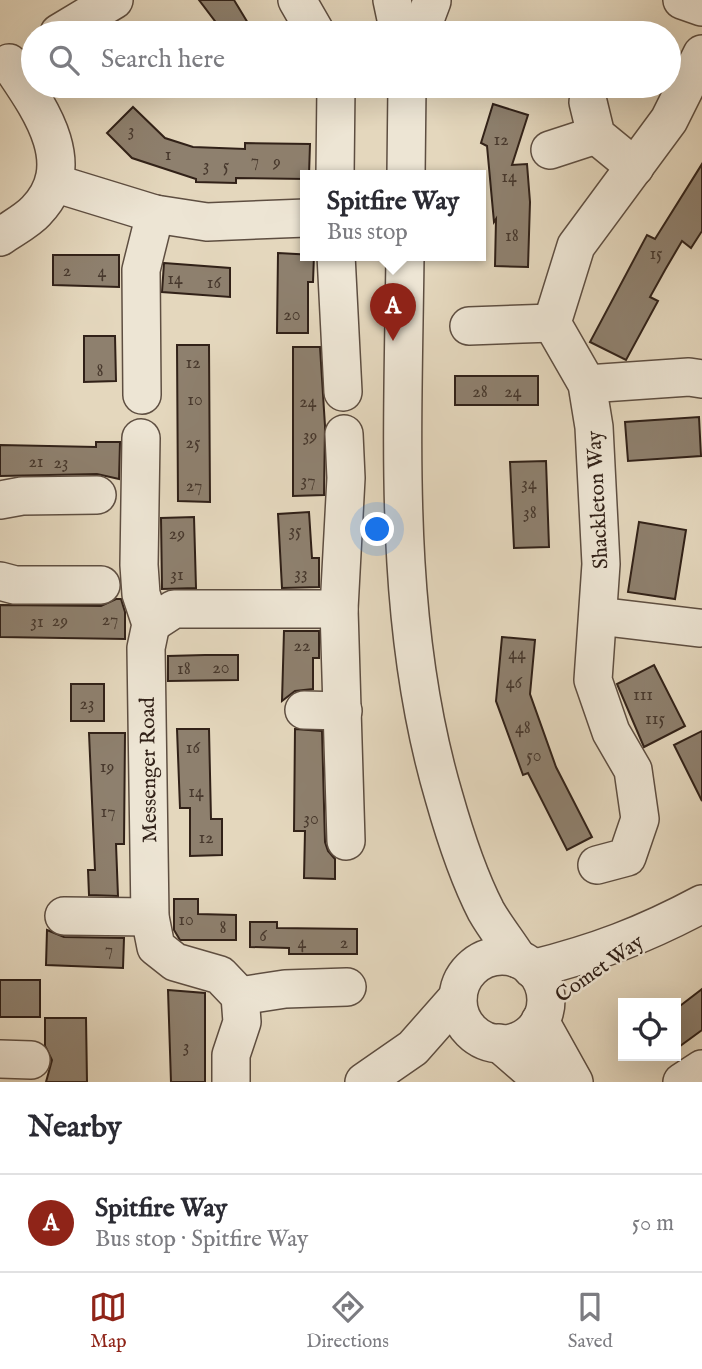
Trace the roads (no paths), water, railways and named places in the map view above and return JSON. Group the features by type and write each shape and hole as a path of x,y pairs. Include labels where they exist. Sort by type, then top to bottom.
{"street":[{"path":"79,21 114,0"},
{"path":"297,0 309,21"},
{"path":"392,0 396,21"},
{"path":"410,0 433,0 425,21"},
{"path":"682,0 702,7"},
{"path":"681,96 702,54"},
{"path":"0,237 36,211 54,183 56,151 46,118 35,98"},
{"path":"335,98 335,170"},
{"path":"406,170 407,98"},
{"path":"482,316 552,323 576,246 669,120 680,98"},
{"path":"550,150 592,119 635,167"},
{"path":"54,183 155,214 207,222 300,218"},
{"path":"142,396 141,270 155,214"},
{"path":"336,261 343,392"},
{"path":"405,261 402,495 414,670 429,748 461,856 487,913 545,990 543,1013 575,1082"},
{"name":"Shackleton Way","path":"552,323 587,384 598,484 601,564 593,680 611,732 633,770 640,820 626,857 597,864"},
{"path":"587,384 689,377 702,379"},
{"path":"344,434 346,478 338,609 346,841"},
{"name":"Messenger Road","path":"141,438 139,565 141,594 151,624 146,648 150,917 156,947 175,962 220,975 240,996"},
{"path":"0,500 22,496 97,495"},
{"path":"0,581 15,585 101,585"},
{"path":"151,624 174,609 338,609"},
{"path":"598,616 699,628"},
{"path":"304,710 343,711"},
{"path":"461,856 470,930 461,1016 544,1082"},
{"name":"Comet Way","path":"525,964 594,954 653,930 702,904"},
{"path":"64,916 150,917"},
{"name":"Comet Way","path":"543,1013 653,930"},
{"path":"525,964 503,956 488,958 464,983 413,1048 364,1082 426,1052 488,1040 521,1040 543,1013"},
{"path":"231,1082 231,1055 242,1022 240,996 285,989 347,987"},
{"path":"682,1082 702,1069"}],"place":[{"name":"Spitfire Way","path":"393,341"}]}
